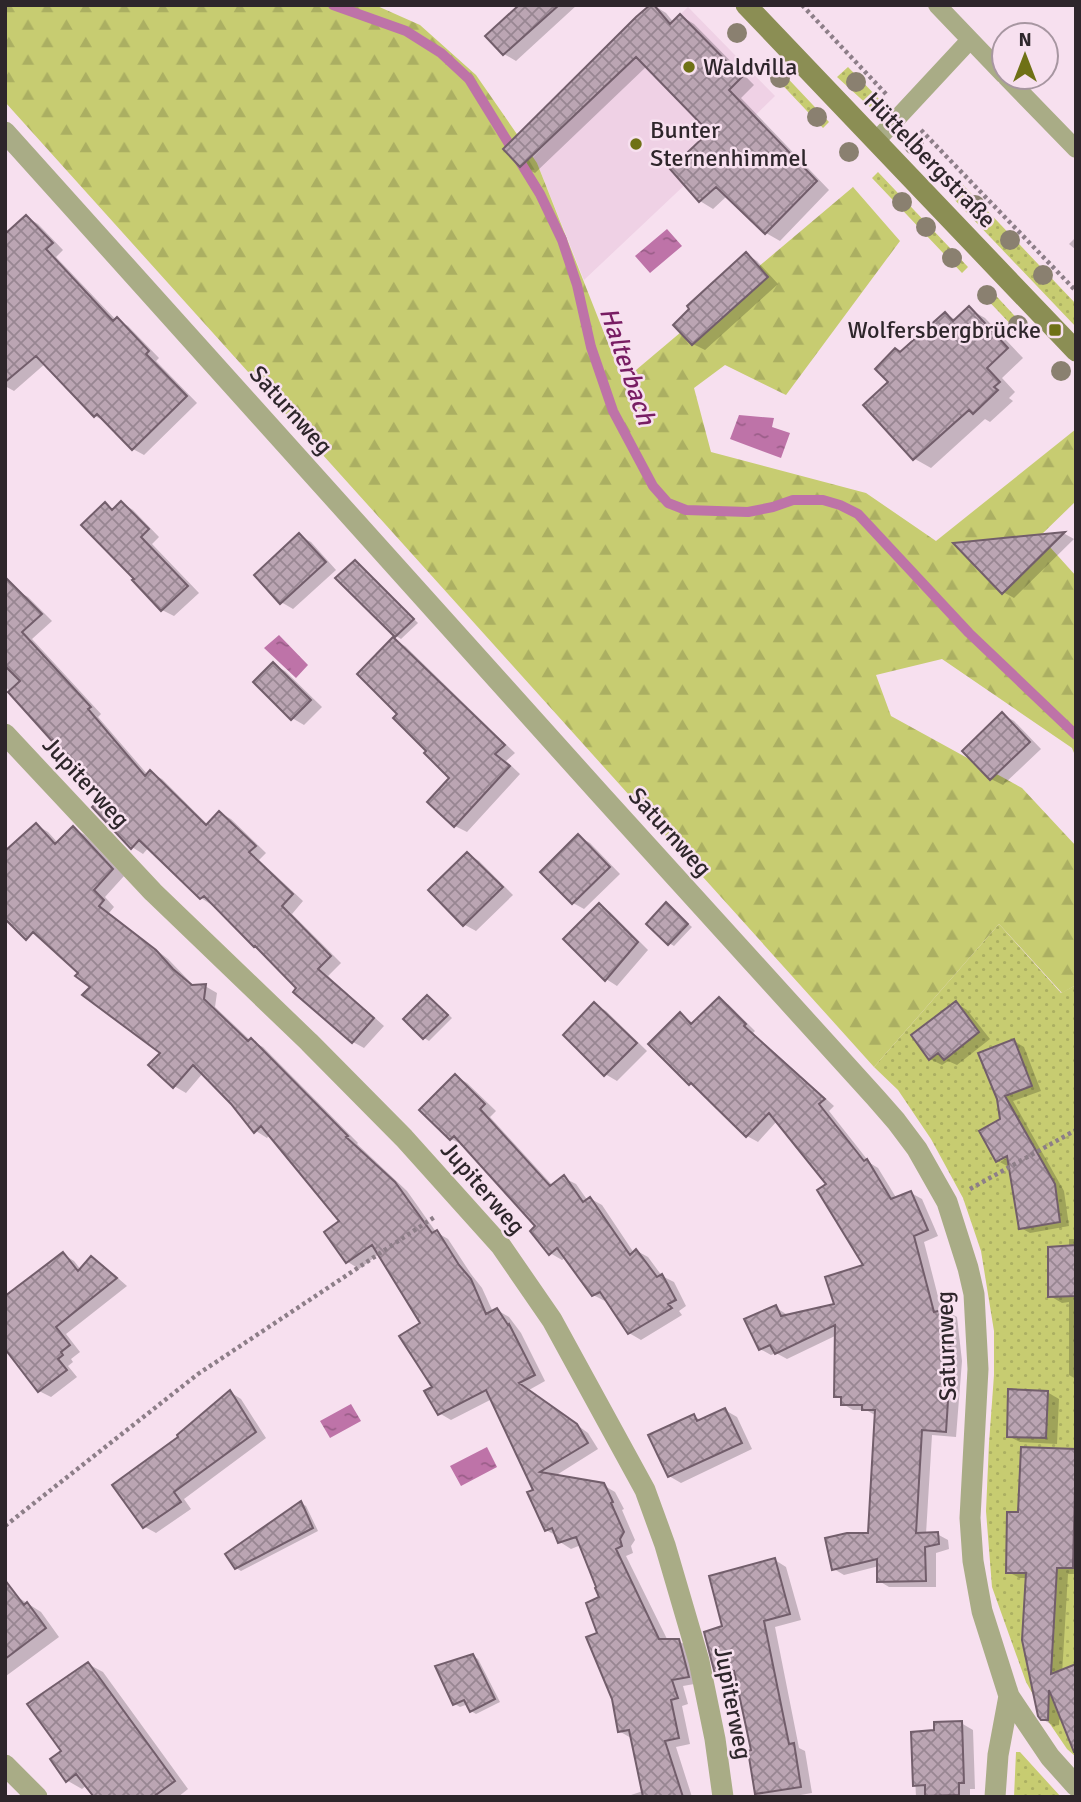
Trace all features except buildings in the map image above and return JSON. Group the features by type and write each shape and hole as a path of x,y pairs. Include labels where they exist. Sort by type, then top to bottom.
{"main road":[{"name":"Hüttelbergstraße","path":"747,5 1076,351"}],"street":[{"name":"Saturnweg","path":"5,132 897,1121 917,1149 947,1202 974,1294 978,1369 970,1518 973,1561 982,1611 1009,1696 1050,1757 1076,1786"},
{"name":"Jupiterweg","path":"5,734 152,892 404,1138 500,1246 552,1320 645,1490 665,1545 699,1661 715,1739 723,1797"},
{"name":"Saturnweg","path":"995,1797 998,1755 1009,1696"},
{"path":"5,1765 37,1797"}],"lane":[{"path":"937,5 990,61"},
{"path":"876,141 970,40"},
{"path":"1020,91 1076,149"}],"path":[{"path":"802,5 1076,292"},
{"path":"963,1193 1076,1130"},
{"path":"5,1526 198,1374 461,1200"}],"shaded area":[{"name":"Bunter Sternenhimmel","path":"688,7 775,96 584,280 533,158"}],"green space":[{"path":"5,5 375,5 420,25 476,75 537,163 623,381 853,187 900,241 786,395 725,365 694,388 711,452 866,493 936,541 1076,429 1076,501 1040,536 1076,576 1076,758 1072,748 942,659 876,675 891,716 1022,788 1076,846 1076,985 1062,993 999,924 874,1067 5,102"},
{"path":"848,67 885,105 871,108 837,77"},
{"path":"778,68 829,122 823,128 772,74"},
{"path":"878,172 968,267 962,273 872,178"},
{"path":"963,185 1076,304 1076,327 951,196"},
{"path":"987,286 1025,327 1019,333 980,292"},
{"path":"999,924 1061,993 1076,985 1076,1757 1067,1749 1048,1721 1026,1682 992,1587 986,1511 994,1331 981,1251 963,1198 931,1139 898,1090 874,1067"},
{"path":"1016,1752 1020,1752 1061,1797 1014,1797"}],"water":[{"path":"667,229 682,246 650,273 635,256"},
{"path":"739,415 774,418 772,427 790,433 781,458 730,439"},
{"path":"279,635 308,665 296,678 264,648"},
{"path":"351,1404 361,1421 330,1438 320,1421"},
{"path":"487,1447 497,1467 461,1486 450,1466"}],"waterway":[{"name":"Halterbach","path":"333,5 406,31 441,53 469,79 540,194 562,240 577,285 591,347 613,411 653,486 668,503 686,510 748,512 793,500 823,500 858,514 969,633 1076,735"}],"place":[{"name":"Waldvilla","path":"689,67"},
{"name":"Bunter Sternenhimmel","path":"636,144"},
{"name":"Wolfersbergbrücke","path":"1055,330"}]}
